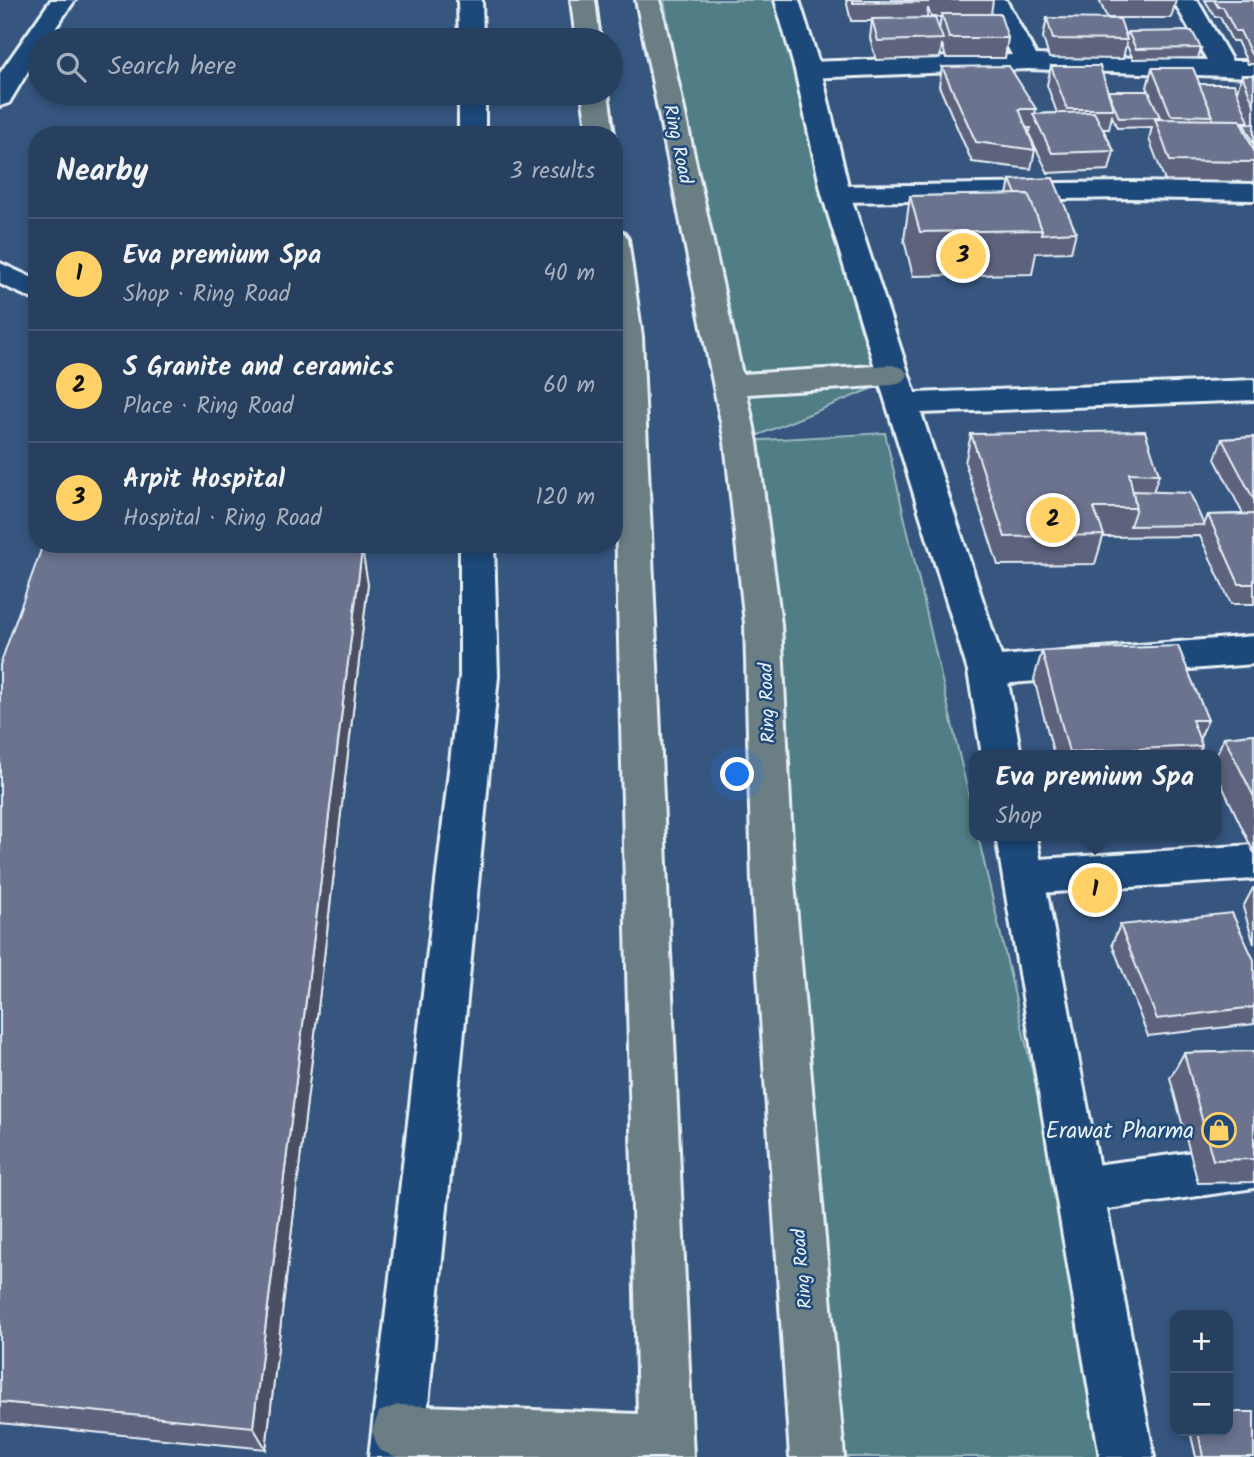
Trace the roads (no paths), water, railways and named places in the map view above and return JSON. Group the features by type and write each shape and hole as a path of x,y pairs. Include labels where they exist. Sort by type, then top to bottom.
{"main road":[{"path":"583,0 586,28"},
{"name":"Ring Road","path":"648,0 741,442 763,624 773,882 817,1457"},
{"path":"597,105 600,126"},
{"path":"397,1444 666,1449 627,337 623,307"},
{"path":"729,385 896,389"}],"street":[{"path":"44,28 63,0"},
{"path":"470,0 471,28"},
{"path":"788,0 808,70 836,194 987,671 1001,750"},
{"path":"994,0 1028,62"},
{"path":"1185,0 1224,68"},
{"path":"0,98 11,75 28,50"},
{"path":"808,70 1028,62 1254,69"},
{"path":"472,105 472,126"},
{"path":"836,194 1130,190 1254,192"},
{"path":"0,272 28,287"},
{"path":"896,389 1254,390"},
{"path":"397,1444 479,676 477,553"},
{"path":"987,671 1254,650"},
{"path":"1126,1457 1020,856 1254,862"},
{"path":"1080,1190 1254,1166"}],"place":[{"name":"Arpit Hospital","path":"963,256"},
{"name":"S Granite and ceramics","path":"1053,520"},
{"name":"Eva premium Spa","path":"1095,890"},
{"name":"Erawat Pharma","path":"1219,1130"}]}
